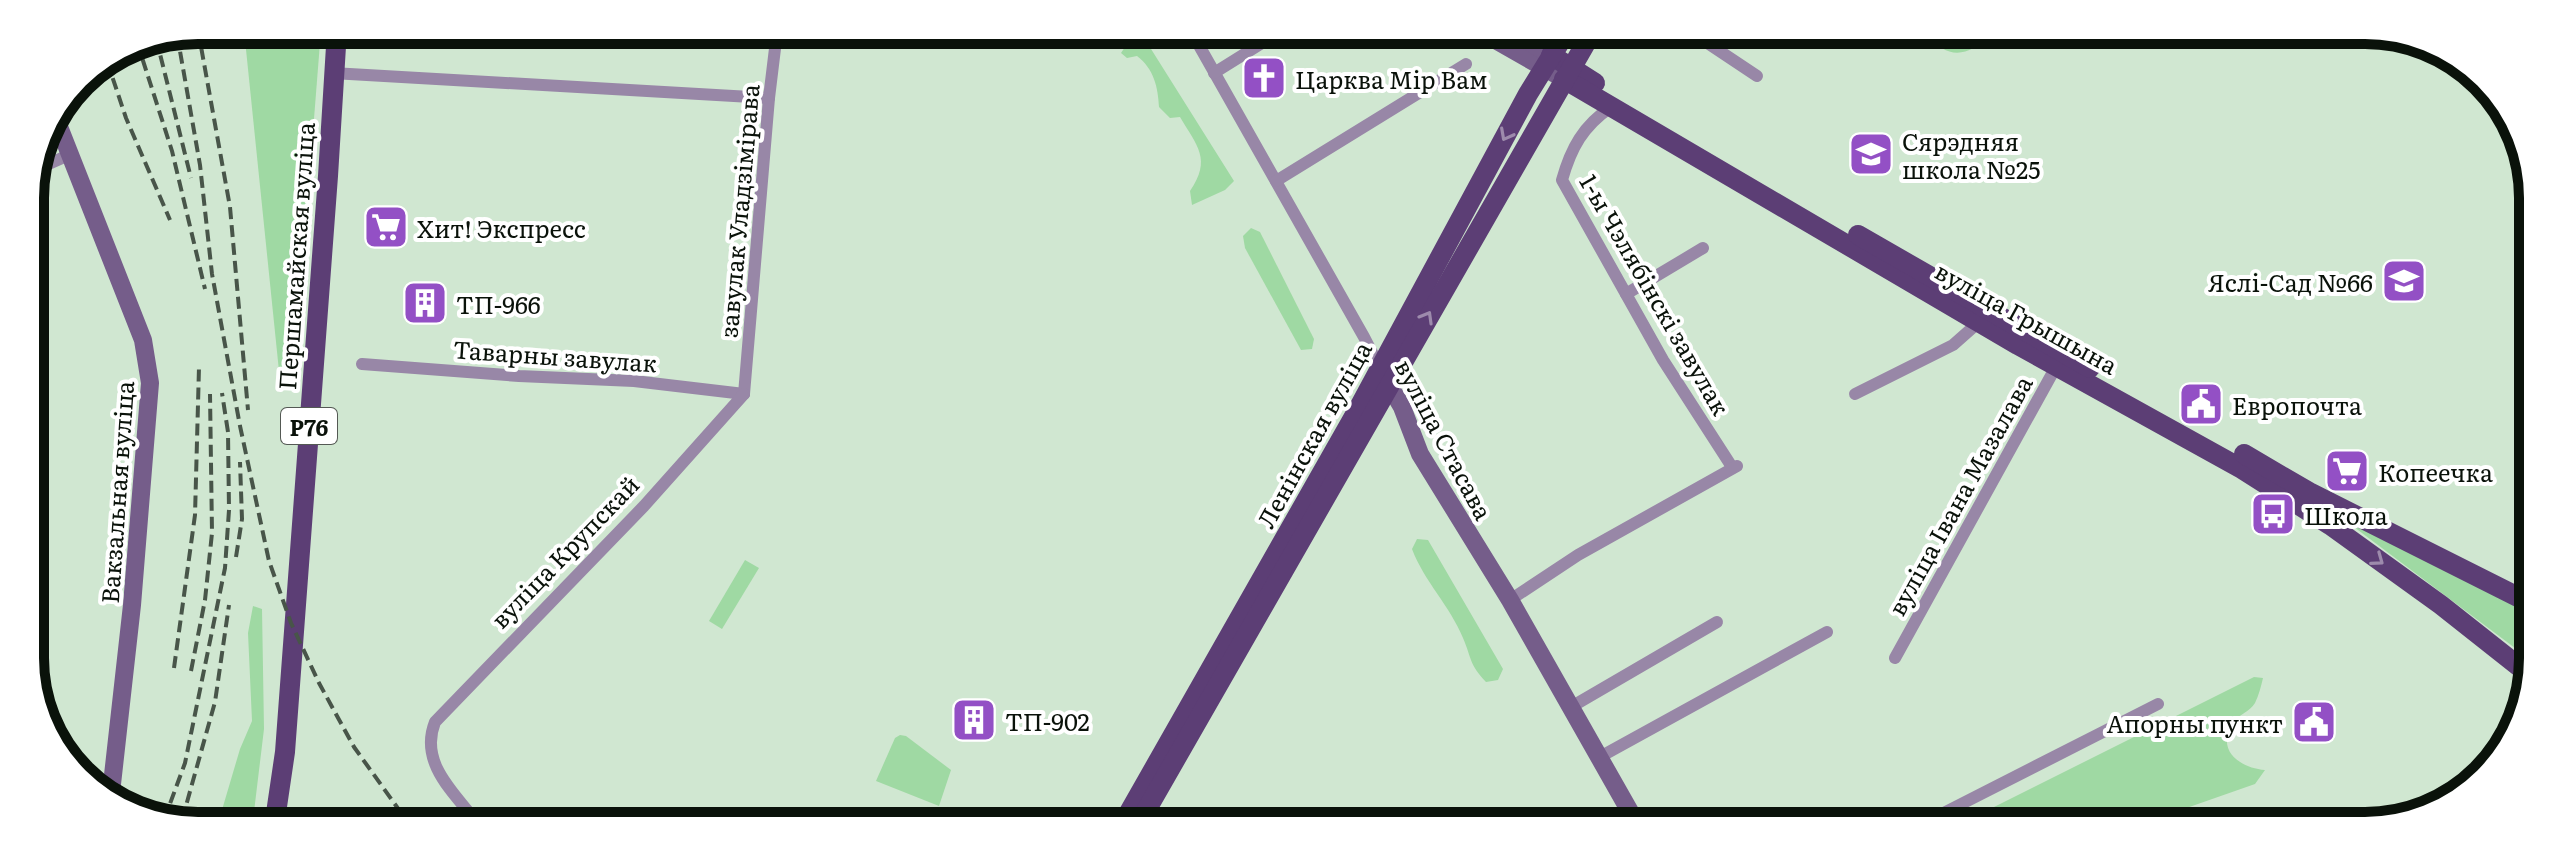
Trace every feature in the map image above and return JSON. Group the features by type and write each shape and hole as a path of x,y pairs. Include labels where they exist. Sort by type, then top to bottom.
{"main road":[{"name":"Першамайская вуліца","path":"276,812 285,752 335,44"},
{"name":"вуліца Грышына","path":"1509,44 1548,61"},
{"name":"вуліца Грышына","path":"1527,44 1567,73 2060,359 2242,469 2320,518 2441,605 2519,666"},
{"path":"1548,61 1559,44"},
{"path":"1567,73 1585,44"},
{"name":"Ленінская вуліца","path":"1384,377 1548,61"},
{"name":"вуліца Грышына","path":"1567,73 1611,107 1979,322 2060,359 2309,492 2519,597"},
{"name":"Ленінская вуліца","path":"1145,812 1239,633 1384,377 1567,73"},
{"name":"Вакзальная вуліца","path":"60,129 143,340 150,383 132,605 112,785"},
{"name":"вуліца Стасава","path":"1384,377 1402,407 1420,454 1510,600 1630,812"},
{"name":"Ленінская вуліца","path":"1130,812 1220,668"}],"street":[{"name":"завулак Уладзімірава","path":"744,394 776,44"},
{"name":"вуліца Стасава","path":"1198,44 1384,377"},
{"path":"1214,73 1260,44"},
{"path":"1709,44 1757,76"},
{"path":"1276,181 1466,64"},
{"path":"332,73 769,98"},
{"name":"1-ы Чэлябінскі завулак","path":"1510,600 1578,555 1736,466 1663,360 1562,180 1570,151 1585,128 1611,107"},
{"path":"48,164 71,154"},
{"path":"1626,294 1703,248"},
{"path":"1855,394 1953,345 1979,322"},
{"name":"вуліца Iвана Мазалава","path":"1895,658 2060,359"},
{"name":"Таварны завулак","path":"362,364 634,381 744,394"},
{"name":"вуліца Крупскай","path":"469,812 439,775 433,761 429,745 435,722 644,506 744,394"},
{"path":"1571,707 1717,622"},
{"path":"1598,758 1827,632"},
{"path":"1946,812 2158,704"}],"green space":[{"path":"245,44 320,44 294,372 279,371"},
{"path":"1129,44 1148,44 1234,181 1225,190 1192,205 1190,191 1200,170 1200,153 1180,117 1170,118 1159,107 1151,73 1137,56 1127,58 1121,53"},
{"path":"1937,44 1979,44 1958,53"},
{"path":"1251,228 1260,232 1314,339 1312,349 1301,350 1245,248 1243,236"},
{"path":"2346,521 2519,608 2519,651"},
{"path":"1417,539 1428,540 1503,669 1498,680 1486,682 1474,666 1458,626 1417,561 1412,549"},
{"path":"745,560 759,568 722,629 709,621"},
{"path":"253,606 262,609 264,729 254,812 221,812 240,749 252,721 248,633"},
{"path":"2254,677 2263,678 2253,706 2232,724 2227,742 2229,750 2239,762 2265,770 2255,784 2175,812 1984,812"},
{"path":"906,736 951,770 939,806 876,781 895,738"}],"railway":[{"path":"201,44 230,207 248,410"},
{"path":"179,45 200,165 212,274 269,561 291,623 319,683 354,747 401,812"},
{"path":"159,49 191,178"},
{"path":"141,55 172,151 205,289"},
{"path":"110,71 126,118 170,220"},
{"path":"174,668 195,515 199,367"},
{"path":"168,809 185,763 225,568 229,510 228,432 222,393"},
{"path":"191,671 205,600 212,533 210,394"},
{"path":"236,557 242,519 240,462"},
{"path":"184,811 215,702 229,605"}],"place":[{"name":"Царква Мір Вам","path":"1264,78"},
{"name":"Сярэдняя школа №25","path":"1871,154"},
{"name":"Хит! Экспресс","path":"386,227"},
{"name":"Яслі-Сад №66","path":"2404,281"},
{"name":"ТП-966","path":"425,303"},
{"name":"Европочта","path":"2201,404"},
{"name":"Копеечка","path":"2347,471"},
{"name":"Школа","path":"2273,514"},
{"name":"ТП-902","path":"974,720"},
{"name":"Апорны пункт","path":"2314,722"}]}
